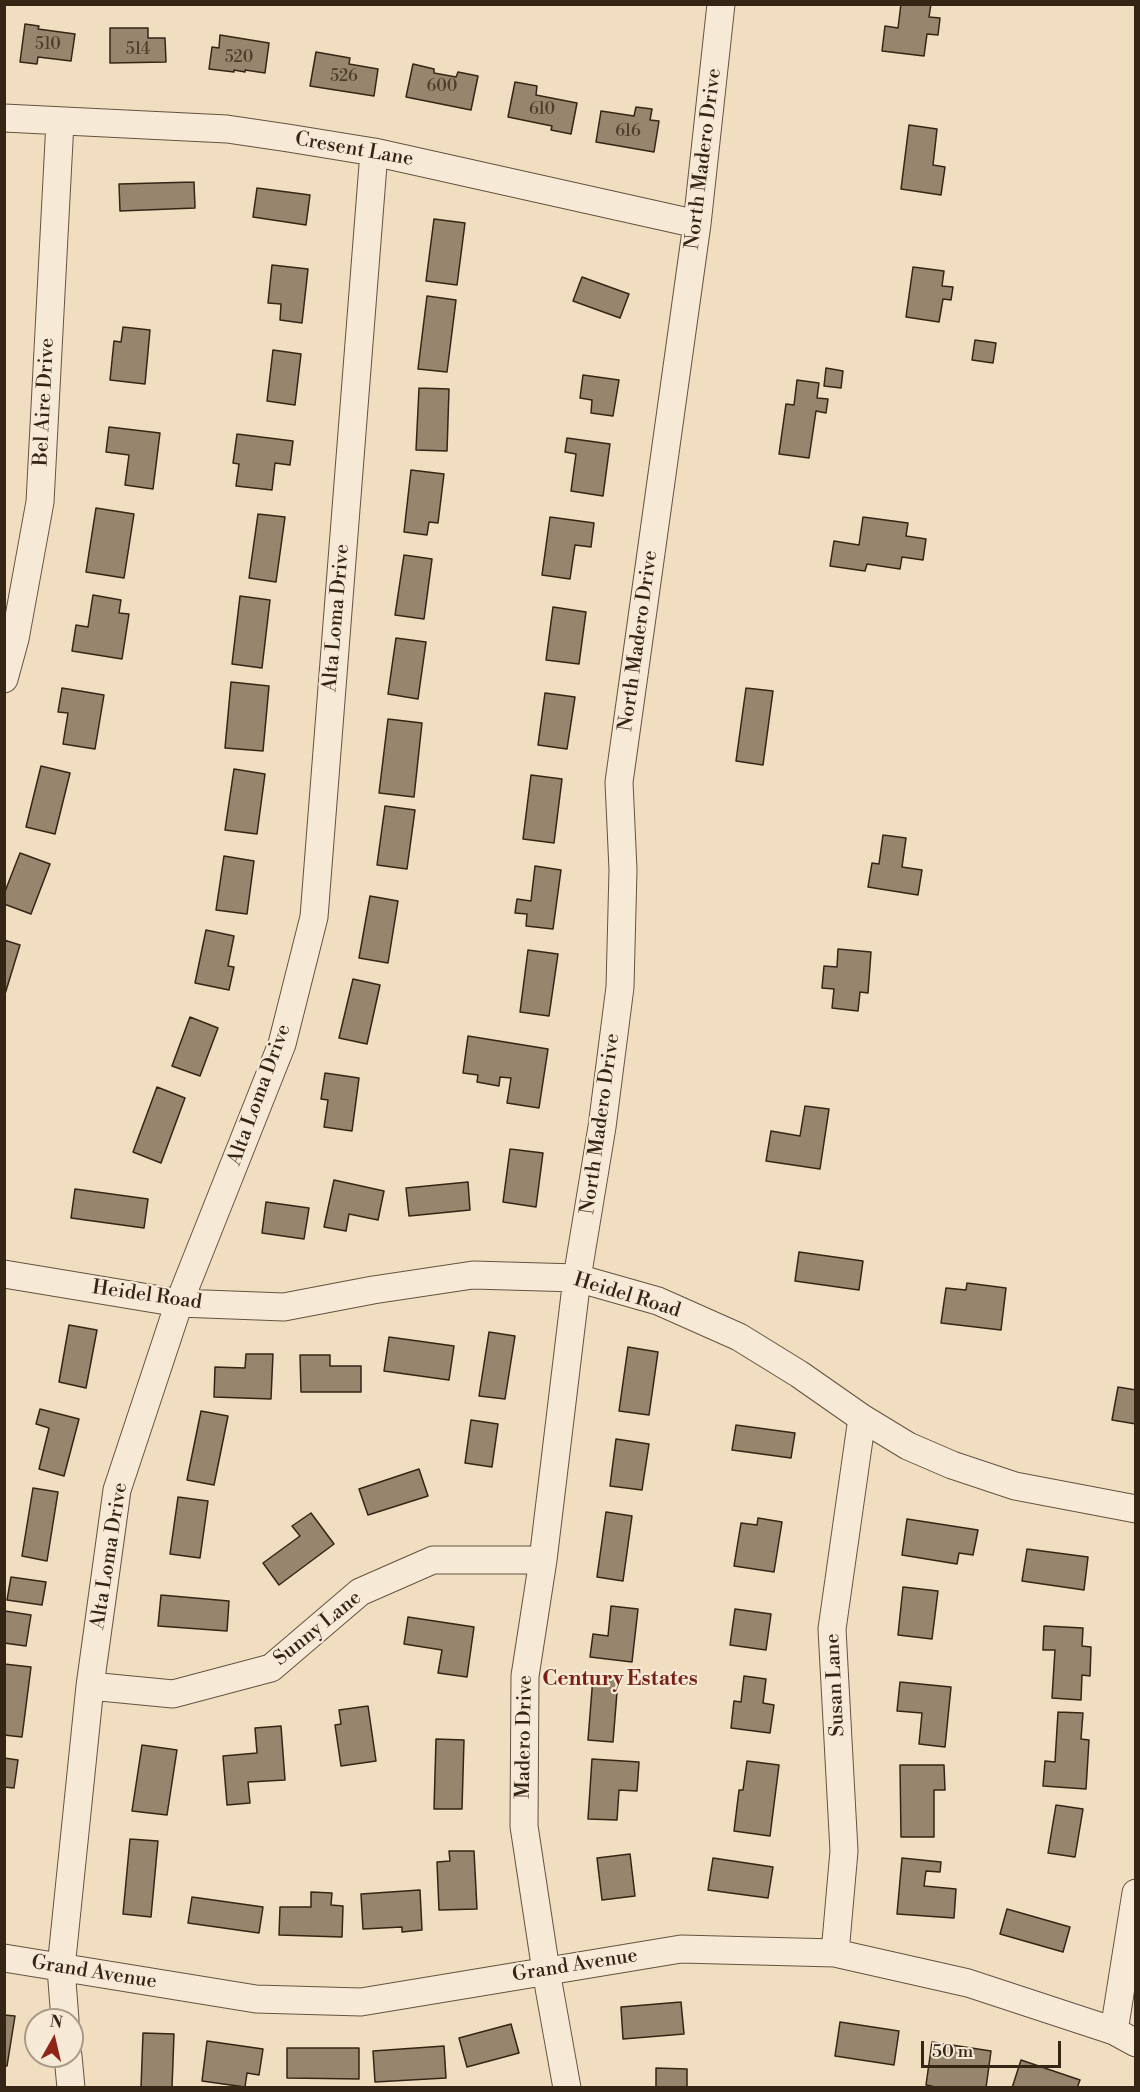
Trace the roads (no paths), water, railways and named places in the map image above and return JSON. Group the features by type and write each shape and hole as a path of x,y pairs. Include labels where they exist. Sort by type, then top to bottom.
{"street":[{"name":"North Madero Drive","path":"577,1278 602,1127 620,987 622,870 619,782 697,224 721,4"},
{"name":"Cresent Lane","path":"4,118 227,129 374,152 697,224"},
{"name":"Bel Aire Drive","path":"4,679 15,639 40,502 60,122"},
{"name":"Alta Loma Drive","path":"64,2008 61,1968 90,1686 117,1490 179,1303 282,1044 314,917 374,152"},
{"name":"Heidel Road","path":"4,1274 179,1303 284,1307 373,1290 474,1275 577,1278 658,1301 739,1337 799,1374 862,1418 924,1453 982,1476 1047,1493 1136,1509"},
{"name":"Madero Drive","path":"567,2088 524,1826 525,1676 543,1560 577,1278"},
{"name":"Susan Lane","path":"835,1953 844,1851 832,1629 862,1418"},
{"name":"Sunny Lane","path":"90,1686 173,1694 271,1668 360,1592 433,1560 543,1560"},
{"path":"1125,2037 1136,1893"},
{"name":"Grand Avenue","path":"4,1958 256,1999 361,2002 681,1949 835,1953 968,1983 1125,2037"},
{"path":"69,2068 71,2088"}],"district":[{"name":"Century Estates","path":"620,1680"}]}
